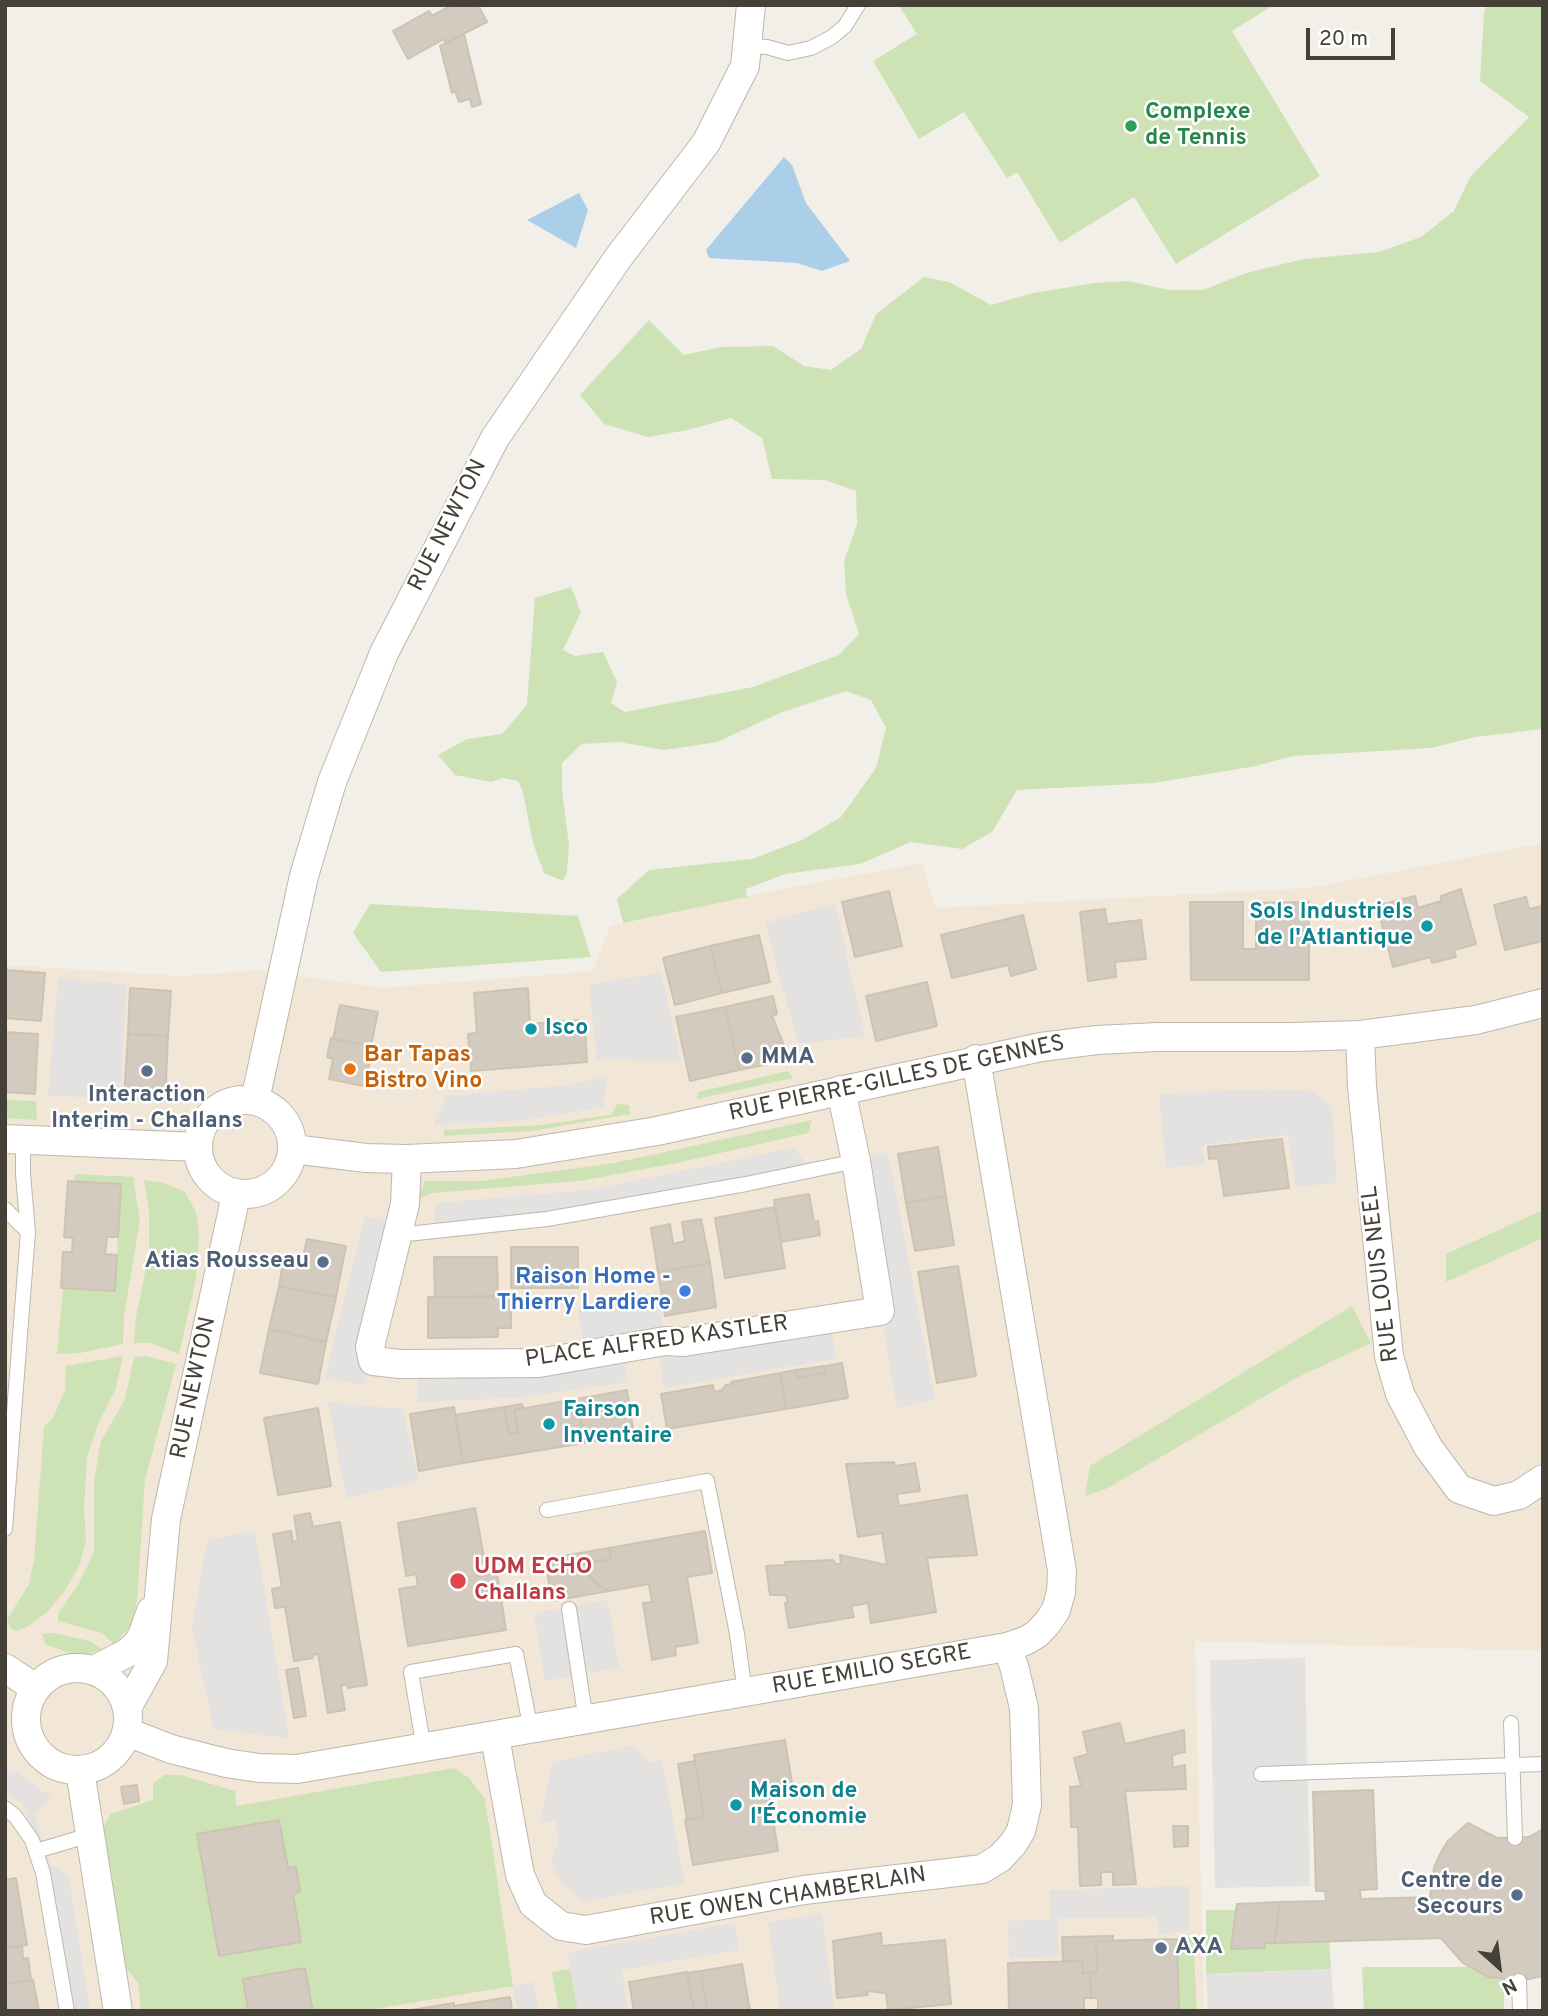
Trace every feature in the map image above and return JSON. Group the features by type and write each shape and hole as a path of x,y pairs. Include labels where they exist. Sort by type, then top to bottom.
{"street":[{"name":"RUE NEWTON","path":"255,1100 304,876 332,782 384,653 495,438 618,258 706,143 745,66 751,5"},
{"name":"RUE PIERRE-GILLES DE GENNES","path":"293,1149 366,1158 407,1159 516,1154 600,1142 1041,1047 1097,1040 1158,1037 1360,1035 1476,1020 1543,1003"},
{"name":"RUE LOUIS NEEL","path":"1360,1035 1363,1097 1388,1356 1400,1394 1428,1447 1459,1489 1494,1501 1519,1495 1543,1479"},
{"name":"RUE EMILIO SEGRE","path":"127,1719 171,1748 226,1763 259,1768 297,1769 1007,1647 1025,1641 1048,1622 1061,1592 1062,1570 976,1059"},
{"name":"PLACE ALFRED KASTLER","path":"407,1159 405,1204 370,1347 373,1361 539,1363 665,1341 684,1342 880,1311 856,1161 841,1090"},
{"path":"255,1100 275,1110 289,1127 293,1149 285,1175 263,1192 236,1195 215,1185 200,1166 198,1147 206,1118 228,1102 255,1100"},
{"path":"14,1140 198,1147"},
{"name":"RUE NEWTON","path":"127,1719 153,1661 166,1519 236,1195"},
{"name":"RUE NEWTON","path":"94,1670 127,1653 136,1645 142,1636 162,1582"},
{"name":"RUE OWEN CHAMBERLAIN","path":"495,1737 520,1875 533,1904 561,1926 586,1930 804,1890 982,1869 1000,1858 1013,1844 1021,1831 1027,1805 1024,1708 1007,1647"},
{"path":"77,1667 94,1670 109,1678 121,1691 127,1719 122,1744 104,1762 80,1770 60,1768 41,1757 15,1722 34,1688 46,1677 61,1669 77,1667"},
{"path":"5,1668 34,1688"},
{"path":"80,1770 118,2011"}],"lane":[{"path":"747,46 767,47 788,53 811,48 832,37 845,26 858,5"},
{"path":"5,1529 28,1232 23,1174 14,1140"},
{"path":"398,1235 547,1219 746,1184 856,1161"},
{"path":"5,1209 28,1232"},
{"path":"547,1510 707,1481 737,1634 745,1693"},
{"path":"569,1609 586,1721"},
{"path":"424,1749 411,1672 516,1654 531,1730"},
{"path":"1511,1723 1516,1838"},
{"path":"1261,1774 1543,1765"},
{"path":"5,1808 16,1816 32,1840 43,1873 67,2011"},
{"path":"36,1851 90,1835"},
{"path":"1519,1981 1520,2011"}],"shaded area":[{"path":"1543,843 1543,1651 1195,1641 1204,2011 5,2011 5,965 181,976 259,970 382,988 593,971 610,926 767,892 922,863 936,908 1309,888"},
{"path":"835,903 865,1036 798,1044 765,923"},
{"path":"661,972 681,1061 597,1060 589,985"},
{"path":"58,978 126,984 121,1099 48,1096"},
{"path":"607,1076 603,1107 520,1121 433,1125 446,1096 569,1085"},
{"path":"1266,1089 1312,1091 1332,1107 1337,1183 1295,1187 1288,1135 1203,1145 1206,1164 1166,1168 1159,1094"},
{"path":"793,1148 813,1170 435,1231 435,1203 588,1190"},
{"path":"888,1152 935,1399 897,1409 856,1161"},
{"path":"365,1216 401,1224 373,1361 363,1385 325,1378"},
{"path":"658,1291 665,1341 830,1319 836,1359 664,1388 657,1343 621,1349 629,1382 518,1398 417,1402 418,1364 585,1355 578,1308"},
{"path":"328,1402 403,1409 419,1482 346,1498"},
{"path":"255,1531 289,1738 214,1730 192,1629 207,1540"},
{"path":"608,1600 619,1668 545,1681 534,1613"},
{"path":"1305,1658 1310,1886 1215,1888 1210,1660"},
{"path":"633,1745 650,1762 662,1760 685,1883 583,1902 563,1884 550,1864 558,1841 556,1821 539,1823 553,1762"},
{"path":"5,1771 16,1772 52,1797 35,1814 50,1864 69,1877 90,2011 67,2011 36,1851 24,1806 5,1791"},
{"path":"1189,1886 1189,1931 1159,1934 1156,1917 1057,1919 1059,1956 1009,1959 1008,1921 1051,1919 1049,1890"},
{"path":"822,1914 835,2011 780,2011 768,1922"},
{"path":"735,1923 739,1950 622,1970 628,2011 578,2011 568,1952"},
{"path":"1331,1969 1334,2011 1208,2011 1206,1974"},
{"path":"534,1982 539,2011 517,2011 513,1986"}],"green space":[{"name":"Complexe de Tennis","path":"1274,5 1232,31 1320,176 1176,264 1134,197 1060,243 1017,172 1007,178 964,112 919,139 873,61 917,34 900,7"},
{"path":"1487,5 1543,5 1543,729 1475,737 1431,748 1293,756 1256,766 1153,783 1017,790 992,832 962,849 911,842 860,864 785,874 746,889 747,897 623,923 617,899 649,870 752,859 802,840 841,817 876,768 886,728 871,700 846,691 780,713 717,742 665,750 619,742 582,744 562,763 562,791 569,845 567,872 563,881 544,873 533,843 523,792 518,781 503,778 491,782 455,775 438,755 467,739 502,734 527,705 535,598 571,587 581,612 563,650 575,656 603,652 617,682 611,703 625,712 753,687 839,655 859,634 846,594 844,561 857,524 856,491 825,480 772,479 762,438 731,418 688,430 648,437 604,424 580,395 649,320 684,355 721,347 773,346 804,366 831,370 861,349 876,314 924,277 949,282 991,305 1033,293 1095,283 1128,281 1169,290 1203,290 1246,273 1304,259 1379,252 1421,237 1454,211 1470,177 1529,117 1480,81 1484,12"},
{"path":"370,904 578,916 591,957 381,972 353,933"},
{"path":"788,1071 793,1078 697,1099 698,1092"},
{"path":"5,1100 36,1101 37,1120 5,1118"},
{"path":"617,1104 629,1105 630,1114 532,1131 444,1136 444,1130 541,1125 611,1115"},
{"path":"812,1120 808,1133 677,1163 579,1181 433,1193 419,1198 425,1181 482,1181 614,1163"},
{"path":"76,1174 133,1177 140,1220 124,1316 123,1344 80,1353 57,1354 63,1288 115,1291 121,1185 73,1181"},
{"path":"144,1180 161,1182 184,1191 196,1212 199,1235 196,1279 179,1354 151,1343 134,1343 149,1252 149,1212"},
{"path":"1543,1210 1543,1238 1446,1282 1446,1254"},
{"path":"1352,1306 1371,1343 1294,1379 1108,1488 1085,1496 1090,1466"},
{"path":"123,1356 116,1388 98,1424 87,1457 84,1509 86,1542 79,1566 64,1592 46,1613 27,1627 15,1631 10,1628 7,1620 29,1584 34,1560 44,1427 54,1416 65,1390 66,1366"},
{"path":"147,1356 176,1364 145,1480 137,1601 132,1624 114,1644 102,1633 58,1621 58,1614 79,1583 94,1552 94,1482 101,1441 125,1399 134,1357"},
{"path":"53,1633 90,1641 102,1649 88,1654 72,1654 45,1644 42,1634"},
{"path":"454,1768 469,1778 485,1799 513,1986 362,2011 141,2011 138,1983 121,1961 100,1832 111,1814 153,1800 153,1784 164,1775 181,1775 235,1791 236,1806"},
{"path":"1206,1910 1237,1910 1231,1949 1264,1948 1264,1943 1329,1941 1331,1969 1206,1974"},
{"path":"1193,1937 1197,2011 1179,2011 1177,1939"},
{"path":"1362,1967 1468,1967 1489,1977 1504,1980 1504,2011 1364,2011"},
{"path":"570,1969 578,2011 559,2011 552,1972"}],"water":[{"path":"784,157 792,165 806,203 850,261 822,271 797,263 709,258 706,250"},
{"path":"579,193 588,210 576,248 527,220"}],"building":[{"path":"452,5 478,5 487,22 445,43 444,39 408,59 393,31 429,11 432,16"},
{"path":"464,34 481,104 472,107 470,99 459,102 455,91 452,93 440,46"},
{"name":"Sols Industriels de l'Atlantique","path":"1461,889 1476,944 1454,950 1456,957 1432,963 1430,957 1393,967 1377,906 1415,896 1418,908 1441,901 1441,896"},
{"path":"889,891 902,946 855,957 842,902"},
{"path":"1526,897 1529,909 1543,906 1543,941 1505,950 1494,905"},
{"path":"1190,902 1243,902 1243,949 1256,949 1256,903 1309,902 1309,980 1191,980"},
{"path":"1105,909 1107,924 1141,920 1146,959 1115,962 1116,977 1088,981 1080,912"},
{"path":"1023,915 1036,969 1011,976 1008,965 952,978 941,935"},
{"path":"759,935 770,982 722,993 710,946"},
{"path":"710,946 722,993 675,1005 663,958"},
{"path":"5,970 45,973 41,1021 5,1018"},
{"path":"927,982 937,1026 876,1041 866,996"},
{"path":"130,988 171,991 168,1036 128,1034"},
{"name":"Isco","path":"528,988 530,1024 580,1020 580,1024 585,1025 587,1062 471,1071 468,1034 477,1033 474,993"},
{"path":"773,996 777,1014 772,1016 785,1048 779,1062 739,1070 725,1007"},
{"path":"340,1005 378,1012 371,1046 333,1039"},
{"path":"725,1007 739,1070 690,1081 676,1017"},
{"path":"5,1032 38,1034 35,1094 5,1092"},
{"path":"128,1034 168,1036 165,1101 124,1098"},
{"name":"Bar Tapas Bistro Vino","path":"331,1038 373,1047 364,1086 329,1079 333,1059 327,1057"},
{"path":"1282,1139 1289,1188 1224,1196 1218,1158 1209,1159 1208,1147"},
{"path":"938,1147 946,1196 906,1203 898,1154"},
{"path":"68,1181 121,1184 118,1237 107,1237 105,1254 117,1255 115,1291 61,1288 63,1252 72,1252 73,1238 64,1237"},
{"path":"809,1194 814,1222 818,1221 820,1235 781,1242 774,1200"},
{"path":"946,1196 954,1245 915,1251 906,1203"},
{"path":"775,1207 785,1268 725,1278 715,1218"},
{"path":"701,1219 710,1263 658,1272 651,1228 670,1224 673,1244 685,1241 682,1222"},
{"path":"307,1239 346,1246 336,1297 279,1286 283,1263 301,1267"},
{"path":"511,1247 578,1247 578,1288 511,1288"},
{"path":"434,1257 497,1257 498,1296 435,1297"},
{"path":"710,1263 716,1307 665,1316 658,1272"},
{"path":"958,1266 976,1376 937,1383 918,1272"},
{"path":"279,1286 336,1297 326,1342 269,1329"},
{"path":"428,1297 511,1297 511,1328 498,1328 498,1337 428,1338"},
{"path":"269,1329 326,1342 318,1384 260,1373"},
{"path":"842,1363 848,1398 786,1409 780,1373 796,1370 798,1378 826,1373 825,1366"},
{"path":"825,1366 826,1373 798,1378 796,1370"},
{"path":"780,1373 786,1409 667,1429 661,1394 713,1385 714,1392 722,1390 726,1385 732,1384 731,1382"},
{"path":"627,1390 634,1435 584,1443 577,1399"},
{"name":"Fairson Inventaire","path":"577,1399 584,1443 463,1463 455,1415 504,1407 509,1434 518,1433 514,1410"},
{"path":"522,1404 523,1408 514,1410 518,1433 509,1434 504,1407"},
{"path":"454,1407 463,1463 419,1471 410,1414"},
{"path":"318,1408 331,1486 278,1495 264,1418"},
{"path":"894,1462 895,1466 915,1463 920,1491 897,1494 899,1506 967,1495 977,1555 927,1558 936,1612 871,1623 868,1603 851,1606 854,1617 789,1628 786,1595 770,1595 766,1566 785,1565 785,1562 833,1560 836,1564 841,1564 840,1555 887,1565 882,1533 858,1537 846,1464"},
{"name":"UDM ECHO Challans","path":"475,1508 485,1563 476,1564 478,1576 497,1573 506,1630 408,1646 399,1589 418,1586 416,1574 406,1576 398,1523"},
{"path":"310,1513 313,1527 340,1522 367,1685 348,1688 347,1684 341,1686 345,1710 328,1713 318,1654 312,1655 313,1658 294,1661 285,1607 275,1608 272,1589 282,1587 273,1534 291,1531 293,1542 298,1541 294,1516"},
{"path":"705,1531 712,1573 687,1577 698,1643 675,1647 676,1655 652,1660 643,1603 652,1602 649,1584 609,1591 598,1585 580,1565 611,1559 609,1548"},
{"path":"609,1548 611,1559 580,1565 598,1585 609,1591 552,1601 545,1559"},
{"path":"298,1668 306,1716 294,1718 286,1670"},
{"path":"1120,1723 1125,1744 1184,1730 1185,1752 1172,1755 1173,1768 1185,1765 1186,1789 1125,1791 1136,1884 1113,1885 1113,1872 1101,1872 1101,1885 1080,1886 1078,1827 1071,1827 1070,1787 1081,1786 1074,1758 1088,1754 1083,1732"},
{"name":"Maison de l'Économie","path":"785,1740 793,1789 769,1793 778,1851 693,1865 685,1820 704,1817 694,1755"},
{"path":"695,1761 704,1817 687,1820 678,1764"},
{"path":"137,1785 139,1801 124,1804 121,1787"},
{"path":"1373,1790 1377,1889 1360,1890 1361,1899 1430,1897 1434,1868 1440,1854 1448,1841 1468,1823 1497,1838 1529,1837 1543,1829 1543,1976 1519,1981 1489,1977 1463,1963 1441,1938 1274,1943 1280,1902 1326,1901 1325,1891 1316,1891 1313,1792"},
{"path":"279,1820 288,1868 296,1867 300,1892 293,1894 301,1942 219,1956 197,1834"},
{"path":"1173,1826 1188,1826 1188,1846 1174,1847"},
{"path":"16,1878 27,1945 5,1948 5,1880"},
{"path":"1280,1902 1274,1943 1264,1943 1265,1948 1231,1949 1237,1904"},
{"path":"881,1933 882,1946 945,1940 951,2004 888,2010 886,1993 867,1991 868,1995 837,1998 833,1941"},
{"path":"1113,1936 1113,1941 1096,1941 1097,1972 1083,1973 1082,1961 1063,1961 1062,1937"},
{"path":"1177,1939 1179,2011 1098,2011 1098,1998 1091,1998 1090,1973 1097,1972 1096,1941"},
{"path":"22,1946 23,1959 28,1958 31,1980 5,1984 5,1948"},
{"path":"1082,1961 1083,1973 1090,1973 1091,1998 1084,1998 1084,2011 1009,2011 1008,1963"},
{"path":"742,1964 750,2011 707,2011 701,1971"},
{"path":"305,1968 313,2011 248,2011 243,1979"},
{"path":"701,1971 707,2011 694,2011 687,1973"},
{"path":"687,1972 694,2011 634,2011 629,1982"},
{"path":"33,1980 39,2011 5,2011 5,1984"},
{"path":"510,1997 512,2011 405,2011 454,2003 454,2006"}],"place":[{"name":"Complexe de Tennis","path":"1131,126"},
{"name":"Sols Industriels de l'Atlantique","path":"1427,926"},
{"name":"Isco","path":"531,1029"},
{"name":"MMA","path":"747,1058"},
{"name":"Bar Tapas Bistro Vino","path":"350,1069"},
{"name":"Interaction Interim - Challans","path":"147,1071"},
{"name":"Atias Rousseau","path":"323,1262"},
{"name":"Raison Home - Thierry Lardiere","path":"685,1291"},
{"name":"Fairson Inventaire","path":"549,1424"},
{"name":"UDM ECHO Challans","path":"458,1581"},
{"name":"Maison de l'Économie","path":"736,1805"},
{"name":"Centre de Secours","path":"1517,1895"},
{"name":"AXA","path":"1161,1948"}]}
